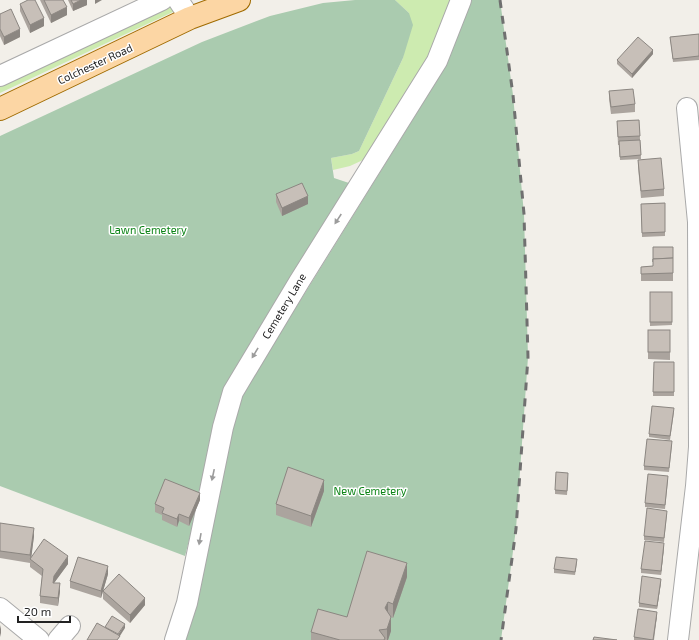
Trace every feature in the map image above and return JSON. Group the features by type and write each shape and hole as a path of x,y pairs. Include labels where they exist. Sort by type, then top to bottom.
{"main road":[{"name":"Colchester Road","path":"0,109 190,18 239,0"}],"street":[{"path":"0,76 162,0"},
{"path":"178,0 190,18"},
{"name":"Cemetery Lane","path":"175,640 187,603 218,449 228,404 233,392 299,282 437,61 461,0"},
{"path":"678,640 699,447 698,222 687,108"},
{"path":"0,608 39,640"}],"green space":[{"name":"Lawn Cemetery","path":"355,0 395,0 409,13 413,25 403,58 359,151 352,154 331,158 334,178 349,183 350,187 230,380 185,556 0,486 0,136 202,42 270,16 323,3"},
{"path":"395,0 452,0 438,38 379,142 363,160 350,166 333,170 331,158 352,154 359,151 403,58 409,13"},
{"name":"New Cemetery","path":"472,0 500,0 513,95 524,214 528,357 516,529 501,640 182,640 241,396 441,74"},
{"path":"169,7 173,8 175,11 0,93 0,86"}],"building":[{"path":"28,0 35,0 44,18 30,25 20,4"},
{"path":"44,0 63,0 67,7 51,15"},
{"path":"71,0 81,0 73,4"},
{"path":"11,9 20,29 4,37 0,29 0,14"},
{"path":"699,34 699,56 673,59 670,37"},
{"path":"638,37 653,50 632,74 617,60"},
{"path":"633,89 635,104 611,107 609,91"},
{"path":"639,120 640,136 618,137 617,121"},
{"path":"640,140 641,155 620,157 619,141"},
{"path":"661,158 664,189 641,191 638,160"},
{"path":"302,183 308,196 282,208 276,194"},
{"path":"665,203 665,232 642,233 641,204"},
{"path":"653,247 673,247 673,258 653,259"},
{"path":"673,258 673,273 641,274 641,267 653,266 653,259"},
{"path":"650,292 672,292 672,322 650,322"},
{"path":"648,330 670,330 670,352 648,352"},
{"path":"654,362 674,362 674,392 653,392"},
{"path":"652,406 674,408 670,436 649,434"},
{"path":"647,439 672,441 669,468 644,466"},
{"path":"288,467 324,480 311,516 276,504"},
{"path":"556,472 568,473 567,491 555,490"},
{"path":"648,474 668,476 665,505 645,503"},
{"path":"165,479 200,493 189,518 179,514 177,519 162,513 164,508 155,504"},
{"path":"647,508 667,511 664,538 644,536"},
{"path":"0,523 34,528 30,555 0,551"},
{"path":"44,539 68,556 54,576 53,583 60,583 58,598 40,596 43,569 30,559"},
{"path":"645,541 664,543 661,571 641,569"},
{"path":"367,551 407,563 393,604 388,602 385,608 391,617 387,629 379,630 385,638 384,640 340,640 311,632 318,609 347,617"},
{"path":"78,557 108,566 101,591 70,581"},
{"path":"556,557 577,559 575,572 554,569"},
{"path":"119,574 145,598 130,615 103,591"},
{"path":"642,576 661,579 657,606 639,603"},
{"path":"638,609 657,612 653,640 634,637"},
{"path":"112,616 125,624 118,634 105,627"},
{"path":"97,623 120,636 117,640 87,640"},
{"path":"594,637 617,640 593,640"}],"railway":[{"path":"500,0 513,95 524,214 528,357 516,529 501,640"}]}
